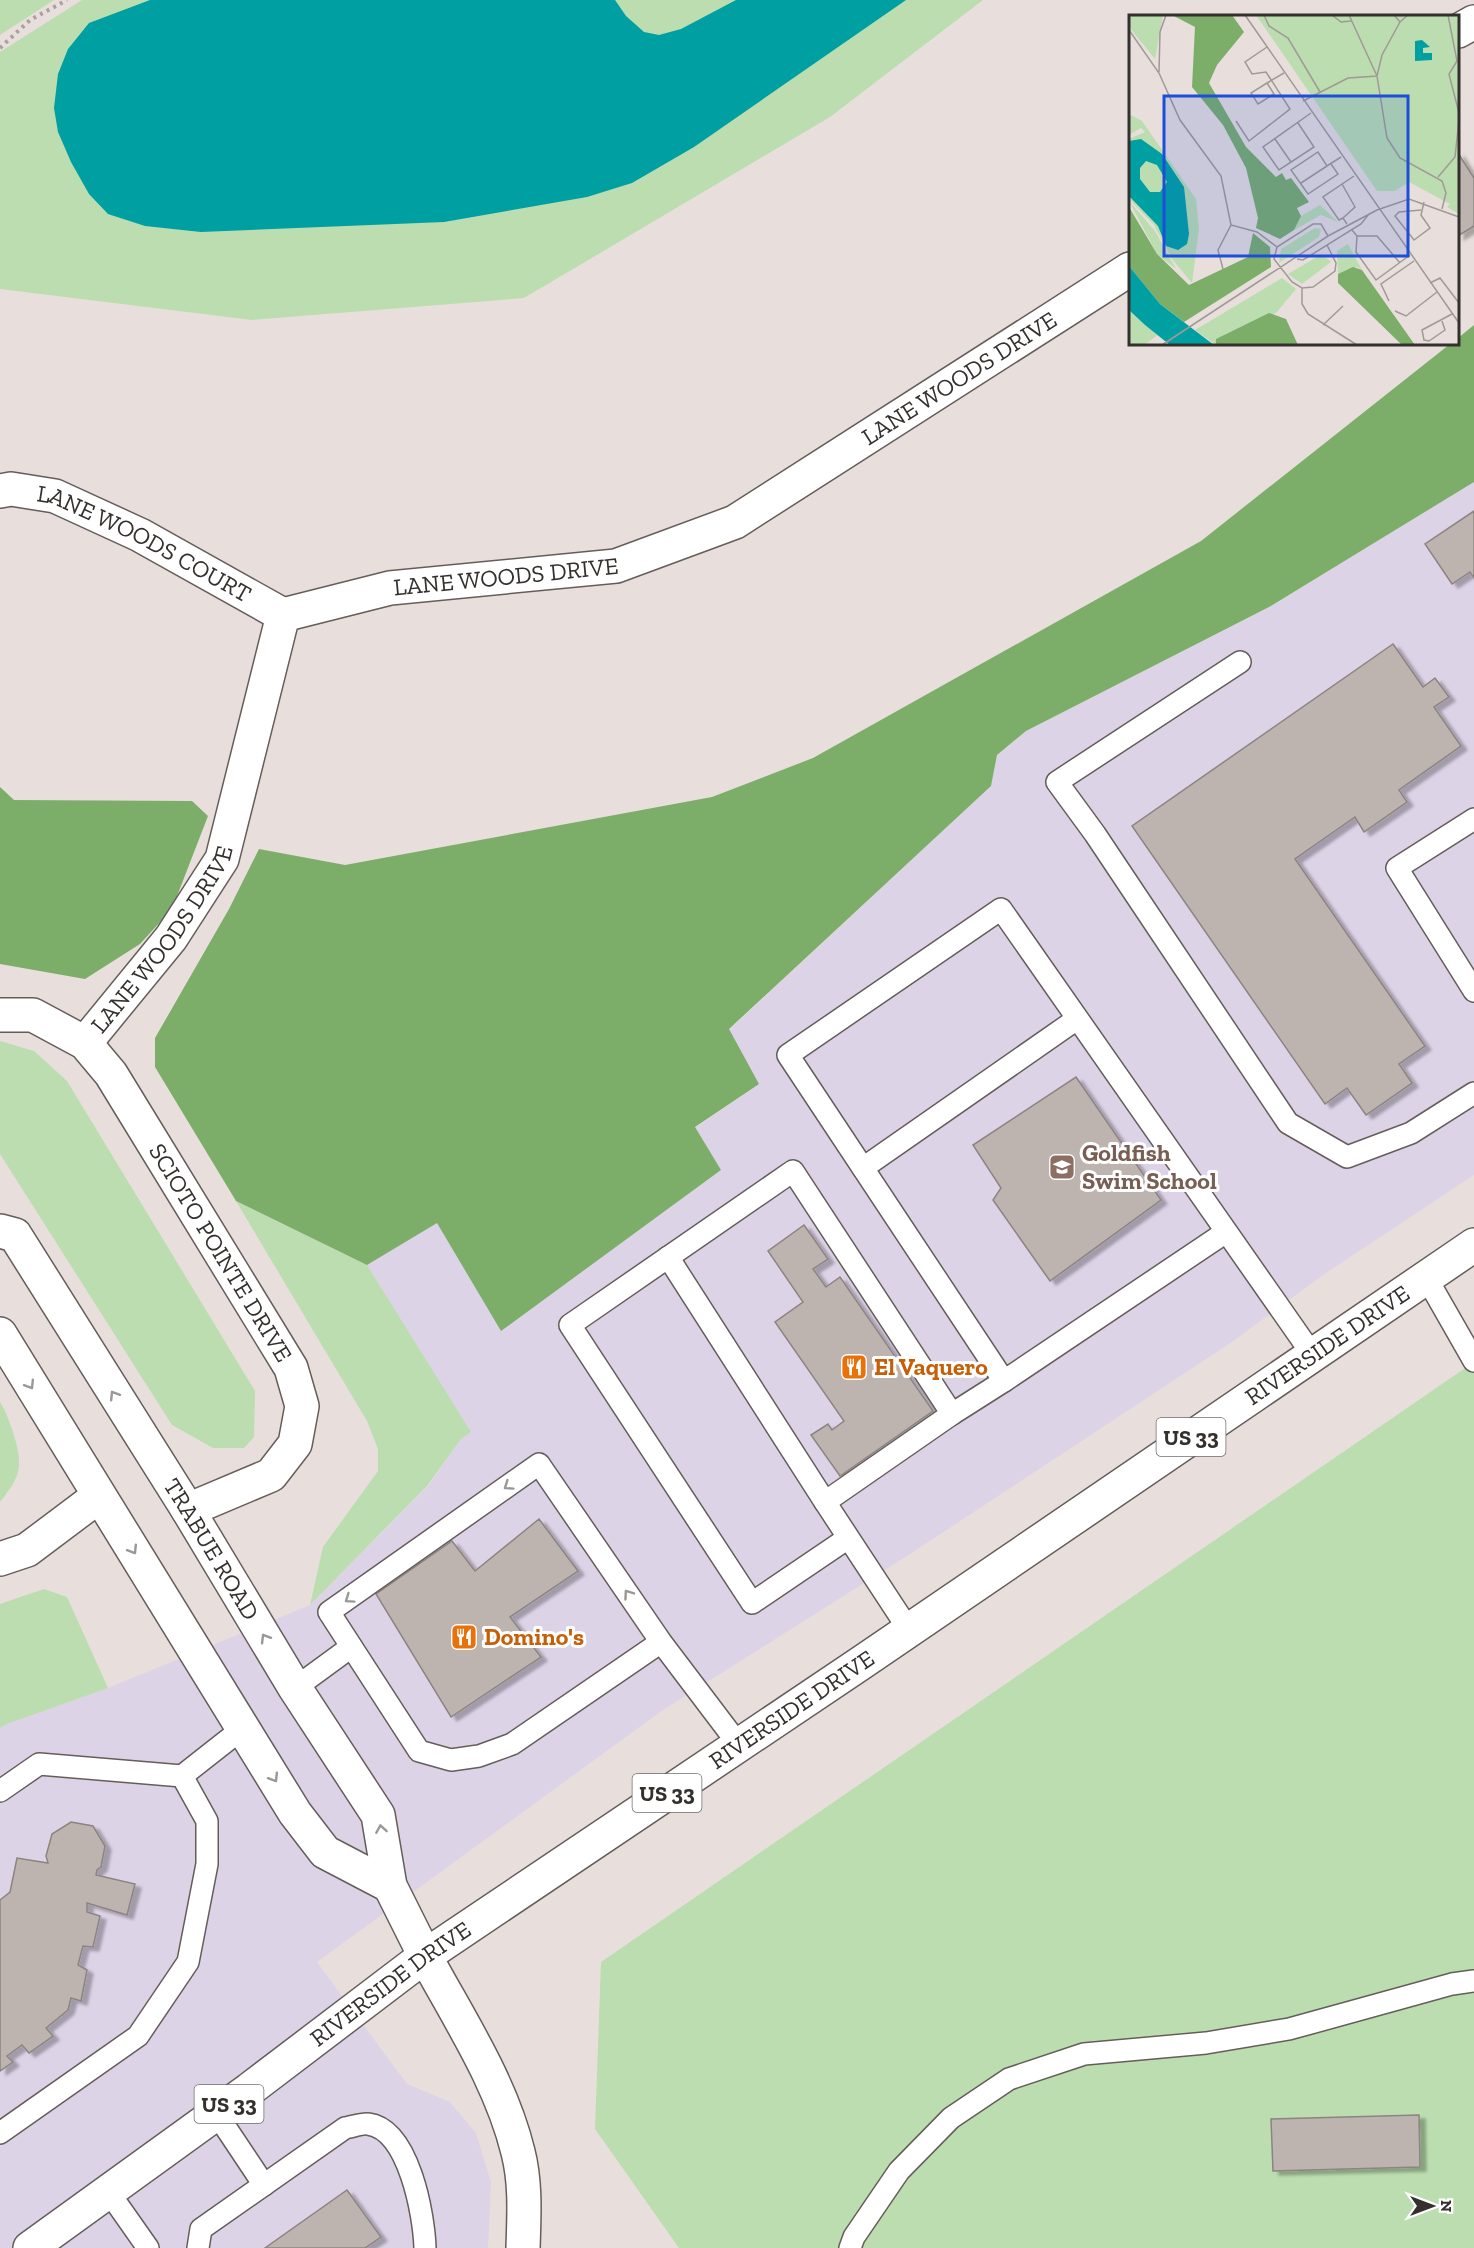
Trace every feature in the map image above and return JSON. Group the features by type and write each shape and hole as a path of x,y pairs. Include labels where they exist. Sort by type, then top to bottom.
{"main road":[{"path":"1459,30 1474,22"},
{"name":"LANE WOODS DRIVE","path":"85,1043 171,938 222,859 283,615 390,588 616,566 735,522 1129,270"},
{"name":"LANE WOODS COURT","path":"0,491 11,489 55,496 140,536 283,615"},
{"name":"SCIOTO POINTE DRIVE","path":"0,1015 33,1015 85,1043 111,1074 291,1368 302,1406 295,1444 271,1474 188,1510"},
{"name":"TRABUE ROAD","path":"0,1231 15,1235 188,1510 295,1688 378,1815 390,1886 502,2103 518,2152 523,2180 525,2208 523,2248"},
{"name":"RIVERSIDE DRIVE","path":"30,2248 426,1956 1474,1245"},
{"path":"0,1334 295,1813 325,1852 390,1886"},
{"path":"0,1559 27,1550 99,1496"}],"lane":[{"path":"1240,662 1057,782 1095,834 1288,1123 1347,1156 1412,1133 1474,1093"},
{"path":"1474,819 1397,868 1474,991"},
{"path":"1004,1381 788,1055 1001,909 1312,1354"},
{"path":"863,1168 1077,1019"},
{"path":"848,1538 752,1603 570,1325 793,1170 952,1414"},
{"path":"825,1502 952,1414 1226,1232"},
{"path":"668,1257 909,1630"},
{"path":"1426,1277 1474,1361"},
{"path":"661,1642 512,1744 479,1756 451,1761 419,1751 329,1612 539,1464 661,1642 739,1745"},
{"path":"295,1688 351,1647"},
{"path":"0,1791 39,1764 182,1776 243,1728"},
{"path":"0,2133 138,2036 188,1962 207,1864 207,1821 182,1776"},
{"path":"850,2248 899,2171 951,2118 1009,2079 1084,2054 1206,2043 1289,2029 1452,1984 1474,1981"},
{"path":"216,2113 264,2185"},
{"path":"198,2248 201,2229 345,2128 369,2124 390,2135 409,2163 425,2231 425,2248"},
{"path":"108,2192 148,2248"}],"path":[{"path":"0,48 30,20 67,0"}],"shaded area":[{"path":"1474,482 1474,1175 1323,1275 1232,1342 907,1556 663,1710 317,1962 407,2084 450,2102 476,2133 491,2182 488,2248 0,2248 0,1728 108,1688 310,1605 428,1486 461,1439 470,1431 367,1265 437,1222 501,1330 721,1170 695,1128 759,1084 729,1030 991,786 997,755 1026,731 1269,607"}],"green space":[{"path":"0,0 54,0 0,35"},
{"path":"82,0 983,0 830,117 524,298 252,320 0,289 0,52"},
{"path":"1474,325 1474,482 1269,607 1026,731 997,755 991,786 729,1029 759,1084 695,1127 721,1170 501,1331 437,1223 367,1265 236,1201 155,1067 155,1038 229,909 259,849 345,865 712,797 813,758 1201,541 1449,345 1459,345 1459,337"},
{"path":"0,787 14,800 192,801 208,816 172,909 140,944 85,979 0,964"},
{"path":"0,1041 34,1051 67,1081 255,1391 254,1437 244,1448 213,1448 172,1425 0,1154"},
{"path":"236,1201 367,1265 471,1432 461,1439 427,1486 310,1605 323,1547 378,1471 378,1449 367,1421"},
{"path":"1474,1362 1474,2248 679,2248 595,2129 601,1962"},
{"path":"0,1402 13,1432 19,1462 13,1484 0,1502"},
{"path":"44,1589 67,1597 108,1688 0,1728 0,1604"}],"water":[{"path":"150,0 615,0 626,16 644,32 659,35 681,29 736,0 906,0 694,147 632,183 587,197 444,222 201,232 145,226 108,214 89,194 58,132 54,108 58,74 68,49 89,23"}],"building":[{"path":"1459,155 1474,178 1474,226 1459,235"},
{"path":"1474,511 1474,578 1470,572 1452,584 1425,544"},
{"path":"1393,644 1423,687 1435,678 1449,697 1434,707 1461,746 1399,790 1407,802 1364,832 1355,817 1295,859 1425,1046 1399,1064 1412,1083 1366,1115 1347,1088 1325,1104 1132,826"},
{"name":"Goldfish Swim School","path":"1076,1077 1161,1200 1050,1281 993,1200 1001,1188 973,1145"},
{"name":"El Vaquero","path":"804,1225 828,1259 813,1269 826,1287 840,1277 933,1411 840,1476 811,1435 828,1424 832,1430 844,1421 775,1322 803,1302 768,1251"},
{"name":"Domino's","path":"539,1519 578,1571 510,1617 541,1657 451,1717 376,1594 452,1541 475,1571"},
{"path":"71,1822 93,1826 105,1846 101,1867 97,1870 96,1875 135,1884 127,1915 87,1903 87,1912 100,1916 93,1947 83,1946 78,1965 87,1970 81,2001 71,1998 68,2010 46,2028 53,2036 29,2053 22,2045 7,2056 13,2062 0,2071 0,1900 10,1892 17,1858 48,1863 46,1856 52,1834"},
{"path":"1419,2115 1420,2167 1273,2171 1271,2119"},
{"path":"347,2190 381,2237 365,2248 265,2248"}],"place":[{"name":"Goldfish Swim School","path":"1062,1167"},
{"name":"El Vaquero","path":"854,1367"},
{"name":"Domino's","path":"464,1637"}]}
